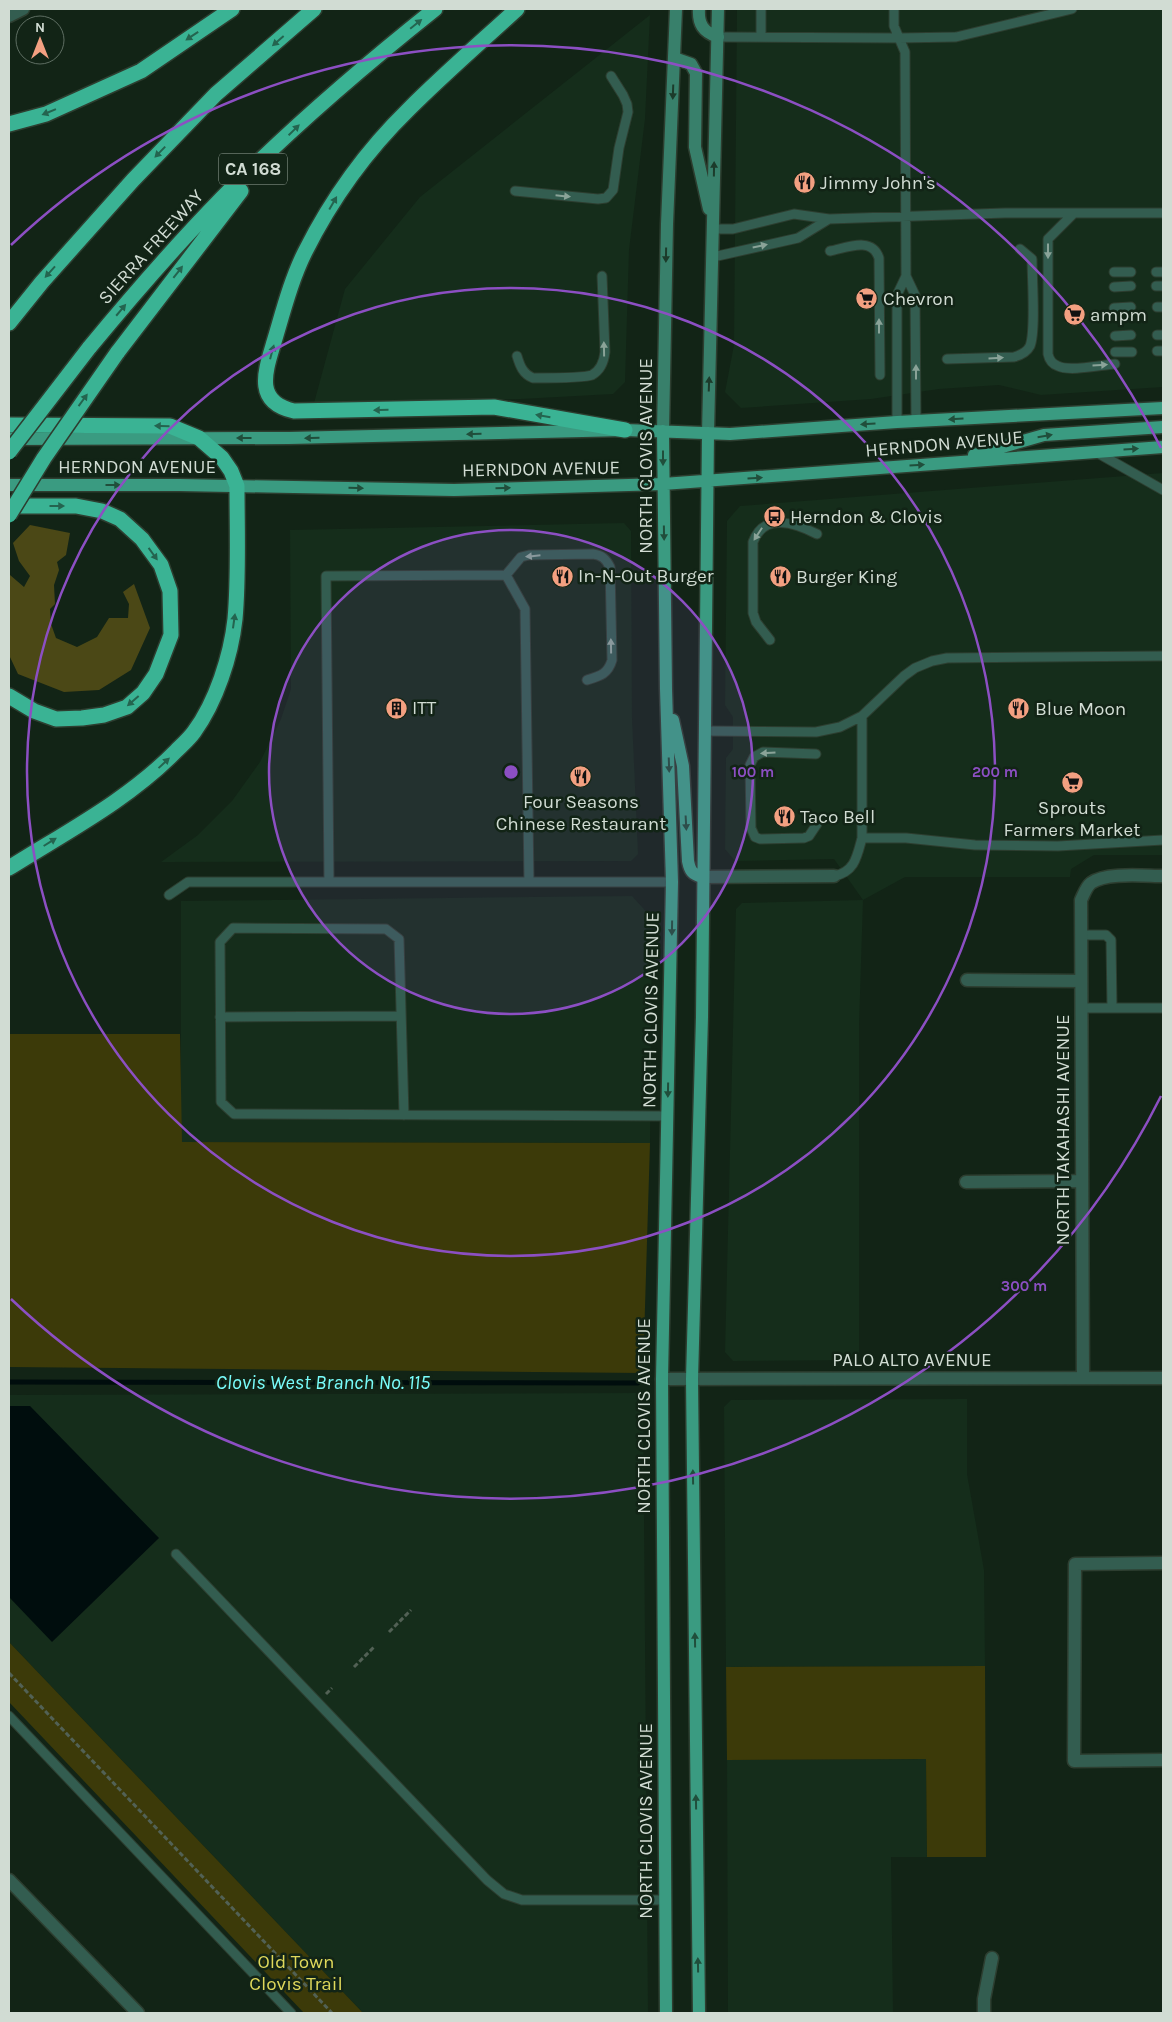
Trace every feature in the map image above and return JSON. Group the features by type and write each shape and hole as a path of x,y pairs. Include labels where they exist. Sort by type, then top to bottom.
{"highway":[{"path":"9,124 46,114 141,70 232,9"},
{"path":"9,323 42,282 133,180 209,101 314,9"},
{"name":"SIERRA FREEWAY","path":"9,452 139,288 223,197 327,98 435,9"},
{"path":"517,9 407,110 340,190 304,254 272,348 265,387 270,398 282,408 294,411 494,408 625,430"},
{"path":"9,515 44,458 117,353 274,149"},
{"path":"9,425 170,426 199,438 222,458 231,471 237,486 237,572 234,620 215,696 194,733 162,765 126,794 9,868"},
{"path":"9,506 76,506 102,511 120,519 142,539 161,565 170,591 171,635 156,674 143,693 127,707 104,715 56,719 34,710 9,696"}],"main road":[{"name":"NORTH CLOVIS AVENUE","path":"666,2013 662,1379 672,882 666,688 663,431 667,224 676,9"},
{"path":"698,9 702,28 718,37"},
{"path":"699,2013 692,1378 702,1017 702,877 706,731 706,481 718,9"},
{"path":"674,58 691,64 696,73 695,146 713,228"},
{"name":"HERNDON AVENUE","path":"9,439 290,438 625,430 736,434 897,422 1163,408"},
{"path":"947,463 1044,435 1163,427"},
{"name":"HERNDON AVENUE","path":"9,485 237,486 454,490 663,484 1163,447"},
{"path":"666,688 683,766 688,861 690,870 702,877"}],"street":[{"path":"9,16 23,9"},
{"path":"702,877 834,876"},
{"name":"NORTH TAKAHASHI AVENUE","path":"1083,1378 1081,1181 1082,900 1090,884 1108,877 1163,876"},
{"path":"967,980 1081,981"},
{"path":"966,1182 1081,1181"},
{"name":"PALO ALTO AVENUE","path":"662,1379 1163,1378"},
{"path":"1163,1563 1075,1564 1074,1761 1163,1760"},
{"path":"9,1880 138,2013"},
{"path":"984,2013 984,2000 992,1958"}],"lane":[{"path":"761,9 761,37"},
{"path":"894,9 894,26 905,52 906,276 898,295 897,422"},
{"path":"718,37 956,37 1072,9"},
{"path":"515,191 598,200 608,196 613,190 619,148 628,112 623,95 611,76"},
{"path":"1074,213 1048,239 1048,354 1054,364 1064,368 1115,364"},
{"path":"713,228 733,228 794,214 830,219 905,216 1163,213"},
{"path":"713,257 798,238 830,219"},
{"path":"830,251 864,245 873,248 877,252 879,258 880,375"},
{"path":"947,359 1014,357 1027,350 1030,345 1032,329 1032,259 1020,250"},
{"path":"1114,272 1131,272"},
{"path":"517,356 520,367 526,375 533,378 591,375 599,369 604,362 605,352 602,276"},
{"path":"906,276 915,295 916,421"},
{"path":"1114,286 1131,286"},
{"path":"1114,308 1131,307"},
{"path":"1114,336 1131,336"},
{"path":"1115,352 1132,352"},
{"path":"1094,451 1163,490"},
{"path":"770,640 756,622 753,613 753,542 756,534 770,524 790,523 801,525 817,534"},
{"path":"329,882 326,576 506,575 521,557 530,555 598,554 607,561 610,567 612,660 609,670 587,680"},
{"path":"506,575 525,609 530,882"},
{"path":"706,731 816,732 840,727 862,716 915,668 932,661 947,658 1163,656"},
{"path":"834,876 847,872 853,867 862,838 862,716"},
{"path":"816,754 763,752 754,757 750,774 751,828 755,837 760,839 804,838 809,836 817,824"},
{"path":"862,838 906,838 976,846 1058,846 1163,840"},
{"path":"169,895 188,882 672,882"},
{"path":"404,1115 399,939 386,929 233,928 220,942 220,1017 221,1102 234,1114 404,1115 668,1116"},
{"path":"1081,936 1106,935 1111,940 1112,1008"},
{"path":"1082,1008 1163,1008"},
{"path":"220,1017 401,1016"},
{"path":"176,1554 487,1880 504,1894 522,1900 665,1900"},
{"path":"9,1716 291,2013"}],"path":[{"path":"390,1632 411,1610"},
{"path":"354,1667 375,1646"},
{"path":"9,1672 332,2013"},
{"path":"326,1694 332,1688"}],"shaded area":[{"path":"737,9 1163,9 1163,387 1041,395 999,385 939,389 871,399 741,408 725,392 734,345"},
{"path":"650,15 645,119 629,250 625,382 613,394 521,399 314,403 345,289 420,197"},
{"path":"1163,473 1163,855 1094,855 1071,869 1070,877 905,877 863,900 834,859 735,861 725,849 726,758 733,749 733,717 725,705 727,521 740,506"},
{"path":"624,523 631,531 632,718 638,854 631,861 161,862 198,835 232,801 260,762 281,719 291,689 290,530"},
{"path":"30,525 70,533 66,555 57,562 59,570 54,585 55,604 50,609 51,624 56,638 77,647 97,637 109,618 128,618 129,604 123,592 134,584 150,628 131,670 99,690 64,692 18,674 9,655 9,577 10,575 24,587 30,576 19,561 13,543"},
{"path":"632,896 652,918 650,1143 181,1142 181,901"},
{"path":"863,900 859,1026 859,1360 733,1361 725,1352 736,909 742,903"},
{"path":"643,1393 648,2013 363,2013 9,1642 9,1395"},
{"path":"967,1399 967,1474 984,1570 985,1666 726,1667 724,1407 731,1400"},
{"path":"9,1406 30,1406 159,1538 52,1642 9,1597"},
{"path":"926,1759 927,1857 891,1857 893,2013 728,2013 727,1760"}],"green space":[{"path":"9,1034 180,1034 182,1142 650,1143 643,1373 9,1367"},
{"name":"Old Town Clovis Trail","path":"9,1642 363,2013 304,2013 9,1702"},
{"path":"985,1666 986,1857 927,1857 926,1759 727,1760 726,1667"}],"waterway":[{"name":"Clovis West Branch No. 115","path":"9,1382 638,1383"}],"place":[{"name":"Jimmy John's","path":"804,183"},
{"name":"Chevron","path":"867,299"},
{"name":"ampm","path":"1074,315"},
{"name":"Herndon & Clovis","path":"774,517"},
{"name":"In-N-Out Burger","path":"562,576"},
{"name":"Burger King","path":"780,577"},
{"name":"ITT","path":"396,708"},
{"name":"Blue Moon","path":"1019,709"},
{"name":"Four Seasons Chinese Restaurant","path":"581,776"},
{"name":"Sprouts Farmers Market","path":"1072,782"},
{"name":"Taco Bell","path":"784,817"}]}
